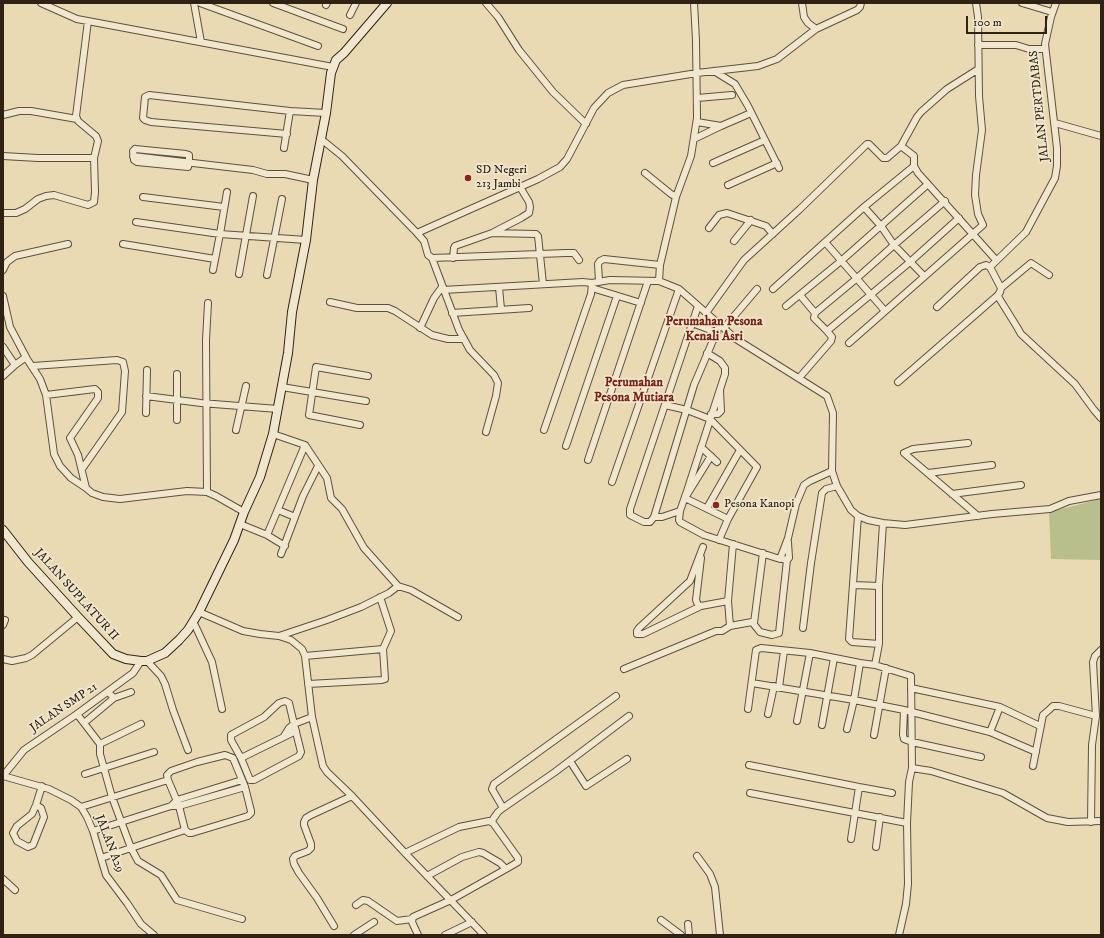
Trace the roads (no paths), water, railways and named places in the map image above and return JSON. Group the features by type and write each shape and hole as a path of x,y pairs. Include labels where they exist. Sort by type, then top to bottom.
{"street":[{"path":"43,3 77,19 333,67"},
{"path":"194,3 201,42"},
{"path":"200,3 318,46"},
{"path":"273,3 343,29"},
{"path":"350,15 356,3"},
{"path":"188,750 165,684 160,676 144,661 165,653 179,640 199,612 234,540 244,512 260,477 273,434 282,387 288,353 292,312 306,240 313,180 333,67 336,60 344,53 387,3"},
{"path":"486,3 498,17 519,50 552,92 586,124"},
{"path":"659,281 660,265 676,197 691,156 697,122 697,73 694,3"},
{"path":"802,3 804,17 808,23 816,29"},
{"path":"417,233 520,187 560,167 567,159 594,108 608,93 622,85 697,73 758,66 777,59 816,29 857,10 861,3"},
{"path":"849,343 972,234 982,227 983,224 978,214 975,195 982,130 977,70 978,17 976,3"},
{"path":"1022,3 1052,12"},
{"name":"JALAN PERTDABAS","path":"990,267 1026,232 1055,178 1057,148 1045,44 1047,30 1056,3"},
{"path":"77,119 76,116 88,21"},
{"path":"978,46 1016,45 1029,49 1045,49"},
{"path":"706,313 744,260 866,144 869,144 880,156 887,158 901,146 921,112 947,89 977,70"},
{"path":"714,71 735,84 778,165 728,185"},
{"path":"287,134 151,122 143,118 145,98 150,95 290,111 326,113"},
{"path":"697,98 732,95"},
{"path":"3,115 19,111 31,111 77,119 98,139 98,145 94,158 94,202 88,205 54,196 46,196 38,199 25,209 16,213 3,213"},
{"path":"284,148 290,111"},
{"path":"694,139 751,113"},
{"path":"697,122 721,126"},
{"path":"1055,123 1101,136"},
{"path":"321,139 342,156 424,241 428,255 432,258 452,313 470,350 494,375 498,383 486,432"},
{"path":"713,163 765,140"},
{"path":"901,146 914,156 914,166 928,184 945,201 996,260"},
{"path":"3,156 38,158 94,158"},
{"path":"133,156 253,170 267,174 285,174 313,180"},
{"path":"773,289 864,207 914,166"},
{"path":"645,173 670,194 676,197"},
{"path":"786,306 841,261 928,184"},
{"path":"453,258 455,246 492,233 529,213 529,202 520,187"},
{"path":"213,270 227,192"},
{"path":"239,274 253,196"},
{"path":"143,197 224,207"},
{"path":"267,275 282,199"},
{"path":"815,313 856,280 894,244 945,201"},
{"path":"864,207 881,226 894,244 924,276"},
{"path":"709,228 719,215 727,213 766,226 773,234"},
{"path":"827,331 910,262 959,218"},
{"path":"734,241 751,220"},
{"path":"136,222 220,234 306,240"},
{"path":"492,233 536,234 538,236 543,284"},
{"path":"826,242 856,280 885,311"},
{"path":"3,270 7,262 15,256 68,244"},
{"path":"123,244 215,258"},
{"path":"432,258 574,253 579,260"},
{"path":"599,281 598,264 600,261 604,260 660,265"},
{"path":"898,382 998,295 1001,288 1031,263 1049,275"},
{"path":"937,307 980,267 986,265 990,267 1001,288"},
{"path":"544,430 589,301 592,286 599,281 659,281 679,289 736,339 827,396 830,400 833,413 832,471 836,486 851,510 858,516 883,523 905,525 1050,509 1069,501 1101,495"},
{"path":"588,460 648,281"},
{"path":"420,328 434,298 442,289 583,282 617,296 640,303"},
{"path":"499,286 501,309"},
{"path":"612,482 679,289"},
{"path":"698,306 629,512 630,515 648,523 654,518 694,385 716,332 757,289"},
{"path":"998,295 1021,334 1075,384 1101,418"},
{"path":"3,296 10,327 40,379 46,395 54,454 60,466 71,478 92,493 103,497 120,499 187,491 207,492 244,512"},
{"path":"566,446 617,296"},
{"path":"799,378 832,338 814,318 815,313 800,296"},
{"path":"330,302 357,308 388,308 406,317 432,335 448,338 464,338"},
{"path":"207,492 206,340 208,303"},
{"path":"452,313 530,308"},
{"path":"692,323 716,332"},
{"path":"3,347 15,366"},
{"path":"665,405 711,416 718,414 721,411 720,388 725,374 725,368 720,361 708,353"},
{"path":"3,376 26,357"},
{"path":"33,366 117,360 123,362 125,366 122,412 82,469"},
{"path":"360,425 309,415 316,367 368,376"},
{"path":"146,413 147,370"},
{"path":"177,420 178,374"},
{"path":"236,430 243,406 246,386"},
{"path":"282,387 366,401"},
{"path":"46,395 95,389 98,392 98,398 70,438 78,455 86,488"},
{"path":"146,394 201,400 206,403 278,409"},
{"path":"711,416 680,511 680,522 719,540 783,559"},
{"path":"711,416 740,450 756,465 757,468 728,519 719,540"},
{"path":"273,434 305,445 327,478 331,498 342,509 364,548 398,586 411,590 458,617"},
{"path":"968,443 913,449 904,453 978,516"},
{"path":"267,535 305,445"},
{"path":"701,447 717,462"},
{"path":"707,508 740,450"},
{"path":"685,498 711,456"},
{"path":"928,473 992,465"},
{"path":"281,554 303,496 318,466"},
{"path":"763,553 754,623 760,632 772,635 779,633 783,559 796,504 804,485 832,471"},
{"path":"952,494 1021,485"},
{"path":"803,628 811,563 822,494 826,489 836,486"},
{"path":"685,498 728,519"},
{"path":"278,510 295,517"},
{"path":"654,518 680,511"},
{"path":"858,516 849,639 852,642 880,644"},
{"path":"875,665 880,644 879,586 883,523"},
{"path":"240,524 267,535 285,546"},
{"name":"JALAN SUPLATUR II","path":"3,530 28,562 113,654 126,659 144,661"},
{"path":"701,606 698,605 696,600 704,534"},
{"path":"730,626 728,601 733,544"},
{"path":"703,547 690,581 639,628 637,634 643,634 701,606 728,601"},
{"path":"854,585 879,586"},
{"path":"279,636 327,620 380,598 398,586"},
{"path":"308,684 384,680 386,677 383,649 391,631 380,598"},
{"path":"199,612 243,631 279,636 291,640 302,649 305,656 312,717 323,766 327,772 352,796 484,935"},
{"path":"3,659 12,662 32,655 78,617"},
{"path":"193,621 212,662 222,709"},
{"path":"624,668 716,631 722,631 730,626 754,623"},
{"path":"748,709 756,650 758,648 810,653 875,665 911,676 911,688 903,737 912,742 981,756"},
{"path":"305,656 383,649"},
{"path":"1091,822 1092,745 1096,716 1093,662 1095,656 1101,650"},
{"path":"768,714 784,651"},
{"path":"797,721 810,653"},
{"path":"822,725 834,658"},
{"name":"JALAN SMP 21","path":"3,776 24,750 108,692 133,673 144,661"},
{"path":"847,729 854,700 860,663"},
{"path":"874,735 886,668"},
{"path":"752,683 854,700 907,711 990,732 1036,752"},
{"path":"911,688 1000,707 1040,726"},
{"path":"108,692 114,698"},
{"path":"84,723 114,698 131,692"},
{"path":"503,808 493,793 492,789 494,784 616,696"},
{"path":"285,701 289,703 294,724 301,754 254,780 250,780 241,758 231,740 231,735 264,717 279,703 285,701"},
{"path":"1033,766 1043,715 1053,706 1059,706 1096,716"},
{"path":"990,732 1000,707"},
{"path":"77,714 100,744 100,754 112,797 131,848 138,861 161,875 177,900 242,919"},
{"path":"405,853 459,827 491,822 503,808 570,761 629,716"},
{"path":"283,737 289,728 294,724 312,717"},
{"path":"100,744 141,724"},
{"path":"241,758 296,731"},
{"path":"899,935 906,904 908,884 907,823 909,782 912,768 912,742"},
{"path":"85,774 154,752"},
{"path":"101,858 185,830 192,833 250,814 251,811 245,787 233,758 225,756 197,762 171,771 167,775 178,803 185,830"},
{"path":"570,761 586,786 627,759"},
{"path":"749,765 892,793"},
{"path":"912,768 931,771 1003,793 1047,818 1068,822 1101,822"},
{"name":"JALAN A29","path":"3,776 42,786 71,800 81,807 87,817 106,875 141,924 154,935"},
{"path":"81,807 168,780"},
{"path":"92,831 171,806 242,780"},
{"path":"36,805 41,808 44,817 33,845 28,847 17,841 13,833 17,826 32,814 42,786"},
{"path":"851,839 860,786"},
{"path":"178,803 245,787"},
{"path":"750,793 856,812 907,823"},
{"path":"334,926 299,873 293,860 295,856 308,851 311,848 304,825 306,818 352,796"},
{"path":"876,847 880,817"},
{"path":"356,905 363,900 368,901 397,920 412,919 415,916 451,900 517,863 518,858 491,822"},
{"path":"427,876 462,857 479,852 500,863 506,869"},
{"path":"697,856 710,874 715,887 720,935"},
{"path":"3,879 15,890"},
{"path":"412,919 418,935"},
{"path":"661,920 681,935"},
{"path":"354,935 362,932 374,922"},
{"path":"445,935 472,922"},
{"path":"688,924 689,935"}],"place":[{"name":"SD Negeri 213 Jambi","path":"468,178"},
{"name":"Pesona Kanopi","path":"716,505"}],"district":[{"name":"Perumahan Pesona Kenali Asri","path":"714,330"},
{"name":"Perumahan Pesona Mutiara","path":"634,390"}]}
